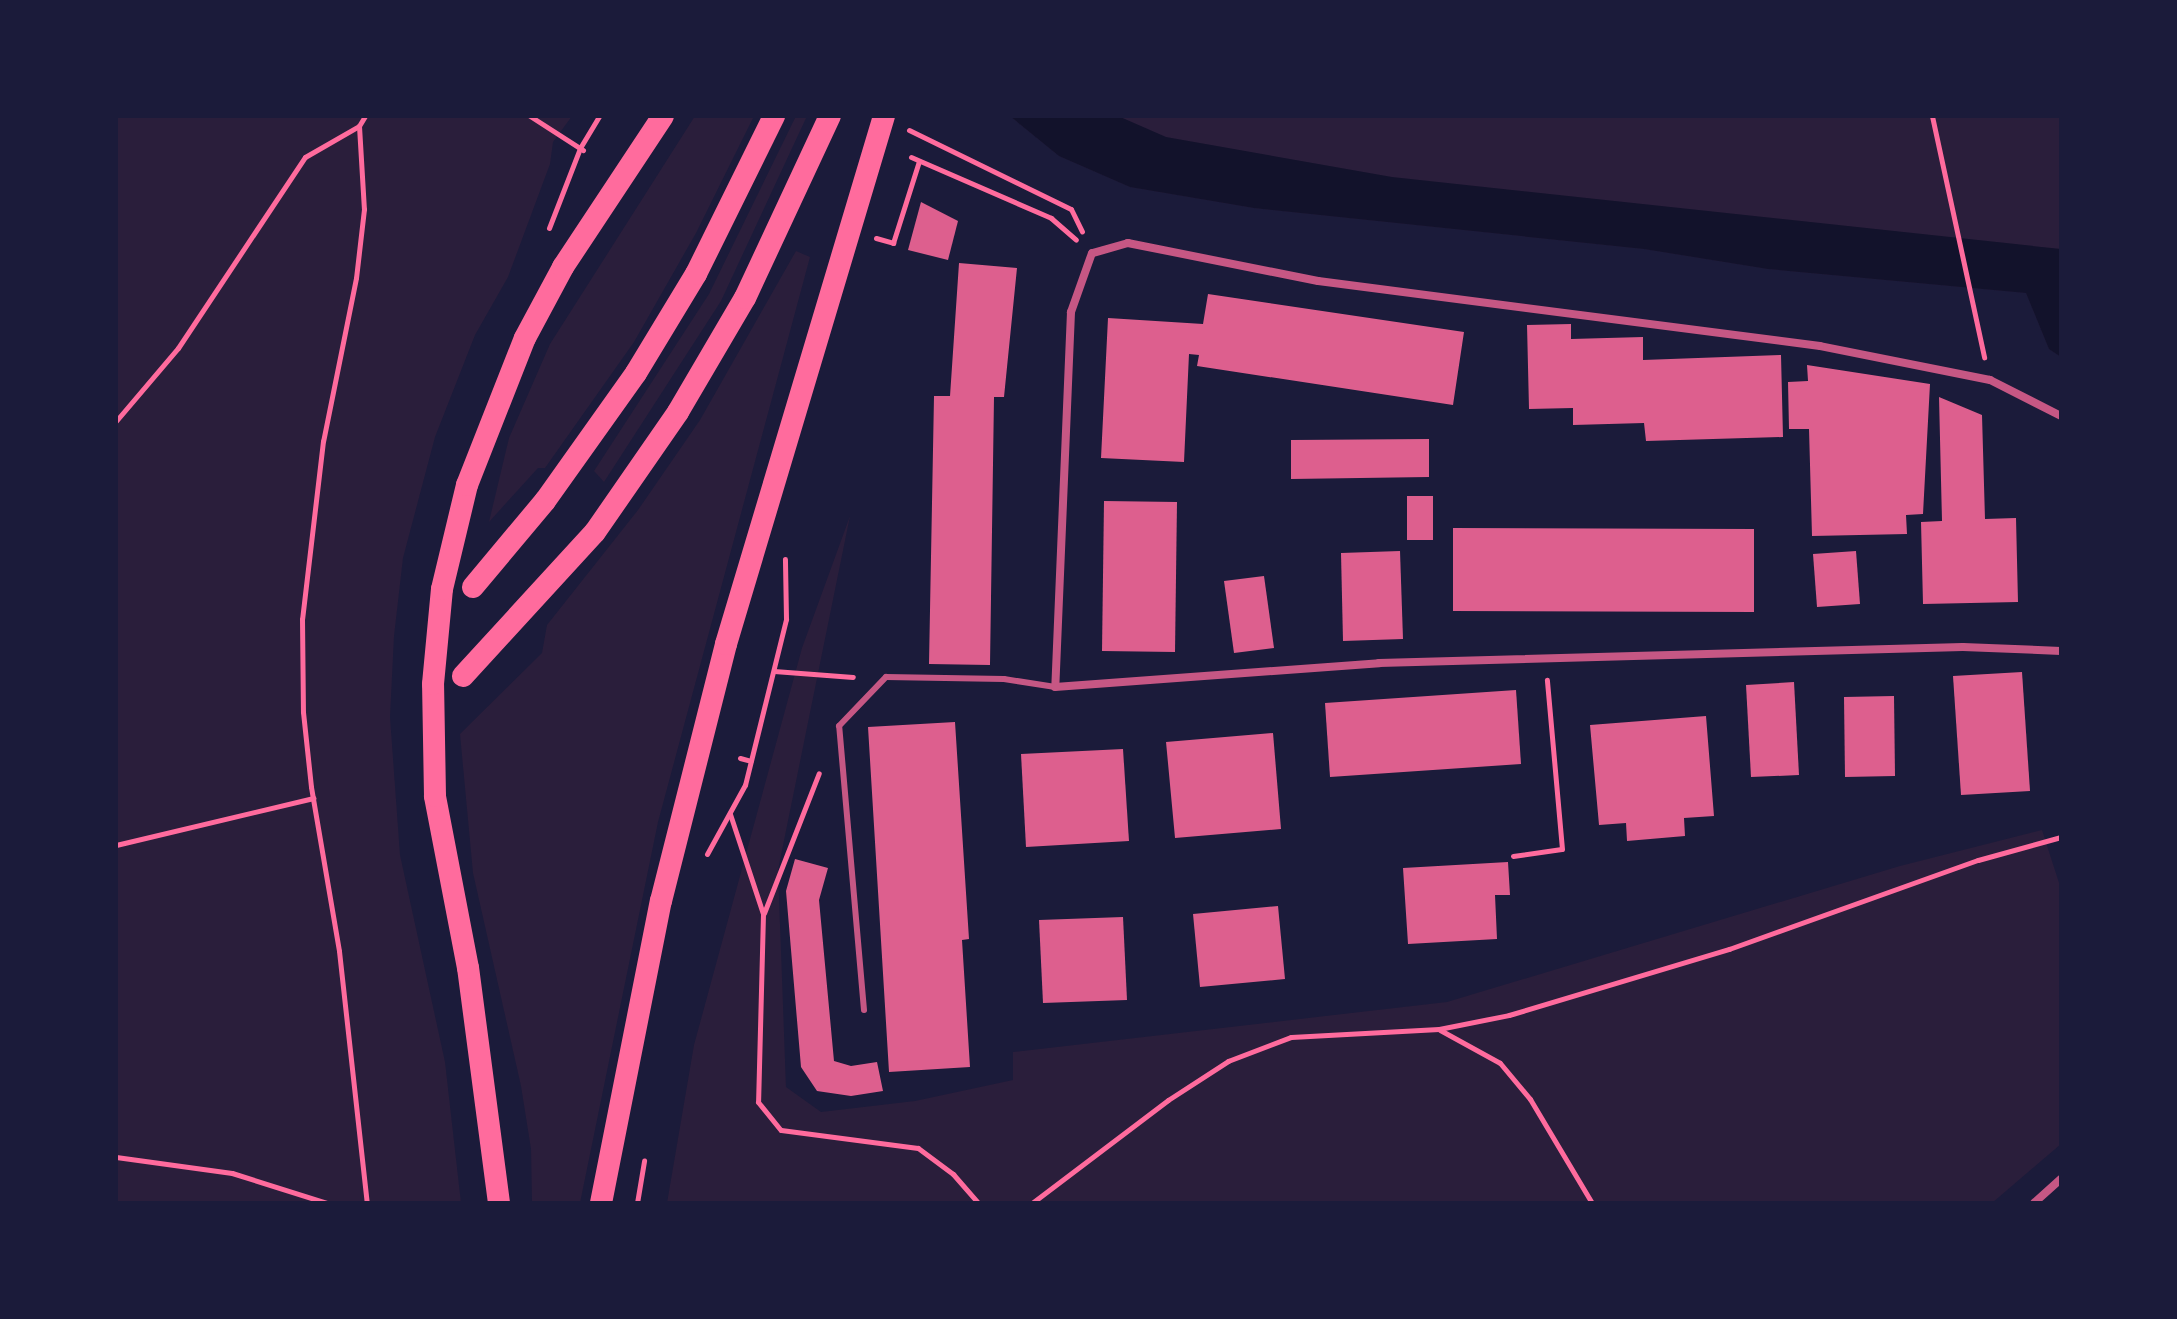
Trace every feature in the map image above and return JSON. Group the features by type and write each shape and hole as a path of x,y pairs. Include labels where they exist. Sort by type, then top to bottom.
{"highway":[{"path":"499,1203 468,968 435,796 433,684 442,589 467,485 525,338 563,267 663,116"},
{"path":"473,587 545,501 636,373 696,274 774,116"},
{"path":"463,676 595,532 678,412 745,298 830,116"},
{"path":"601,1203 661,901 728,636 892,121"}],"street":[{"path":"2061,416 1990,380 1820,346 1643,319 1318,281 1128,243 1092,253 1071,312 1055,687 1379,663 1963,647 2061,651"},
{"path":"2034,1203 2061,1179"}],"lane":[{"path":"864,1010 839,726 886,677 1004,679 1055,687"}],"path":[{"path":"116,421 178,348 305,157 359,126 365,116"},
{"path":"530,116 583,150"},
{"path":"1932,116 1984,354"},
{"path":"892,121 1071,209 1092,253"},
{"path":"359,126 364,209 356,278 323,441 302,619 303,712 313,798 339,951 367,1203"},
{"path":"911,157 1051,218 1092,253"},
{"path":"893,243 919,161"},
{"path":"699,869 730,814 751,761 784,630 785,546"},
{"path":"774,628 784,630"},
{"path":"1513,856 1562,849 1545,659"},
{"path":"774,671 886,677"},
{"path":"763,914 839,726"},
{"path":"740,758 751,761"},
{"path":"116,845 313,798"},
{"path":"730,814 763,914 758,1102 781,1130 918,1148 953,1174 978,1203"},
{"path":"1032,1203 1168,1100 1228,1061 1291,1037 1439,1029 1509,1015 1729,949 1978,860 2061,837"},
{"path":"1439,1029 1500,1063 1530,1099 1592,1203"},
{"path":"637,1203 647,1145"},
{"path":"116,1157 232,1173 327,1203"}],"shaded area":[{"path":"116,116 572,116 553,142 550,164 508,277 475,335 435,437 403,558 394,636 390,717 400,855 445,1062 461,1203 116,1203"},
{"path":"695,116 754,116 696,233 634,342 545,468 538,468 489,522 509,438 550,344"},
{"path":"796,116 807,116 721,301 604,482 594,471 709,294"},
{"path":"1010,116 2061,116 2061,357 2049,349 2026,293 1768,269 1644,249 1254,208 1130,187 1059,156"},
{"path":"1010,116 1118,116 1166,137 1392,177 2061,249 2061,357 2049,349 2026,293 1768,269 1644,249 1254,208 1130,187 1059,156"},
{"path":"796,251 810,257 658,822 580,1203 532,1203 531,1149 521,1086 473,873 460,734 542,653 547,625 638,510 700,420"},
{"path":"850,516 778,870 786,1087 821,1112 915,1101 1013,1080 1013,1052 1447,1002 1900,866 2042,830 2061,889 2061,1144 1992,1203 667,1203 694,1045 802,648"}],"building":[{"path":"921,202 958,221 948,260 908,250"},
{"path":"959,263 1017,268 1004,397 994,397 990,665 929,664 934,396 950,396"},
{"path":"1208,294 1464,332 1453,405 1197,366 1199,355 1189,354 1184,462 1101,458 1108,318 1203,324"},
{"path":"1571,324 1571,339 1643,337 1643,360 1781,355 1783,437 1646,441 1644,423 1573,425 1573,408 1529,409 1527,325"},
{"path":"1807,365 1930,384 1923,514 1906,515 1907,534 1812,536 1809,429 1789,429 1788,382 1808,381"},
{"path":"1939,397 1982,415 1985,519 2016,518 2018,602 1923,604 1921,522 1942,521"},
{"path":"1429,439 1429,477 1291,479 1291,440"},
{"path":"1407,496 1433,496 1433,540 1407,540"},
{"path":"1104,501 1177,502 1175,652 1102,651"},
{"path":"1453,528 1754,529 1754,612 1453,611"},
{"path":"1400,551 1403,639 1343,641 1341,553"},
{"path":"1856,551 1860,604 1817,607 1813,554"},
{"path":"1264,576 1274,648 1234,653 1224,581"},
{"path":"2022,672 2030,791 1961,795 1953,676"},
{"path":"1794,682 1799,775 1751,777 1746,685"},
{"path":"1516,690 1521,764 1330,777 1325,703"},
{"path":"1894,696 1895,776 1845,777 1844,697"},
{"path":"1706,716 1714,816 1684,818 1685,836 1627,841 1626,823 1599,825 1590,725"},
{"path":"955,722 969,939 962,940 970,1067 889,1072 868,727"},
{"path":"1273,733 1281,829 1175,838 1166,742"},
{"path":"1123,749 1129,841 1026,847 1021,754"},
{"path":"795,859 828,868 819,900 834,1061 851,1066 877,1062 883,1091 851,1096 817,1091 801,1067 786,891"},
{"path":"1508,862 1510,895 1495,895 1497,939 1408,944 1403,868"},
{"path":"1278,906 1285,979 1200,987 1193,914"},
{"path":"1123,917 1127,1000 1043,1003 1039,920"}]}
